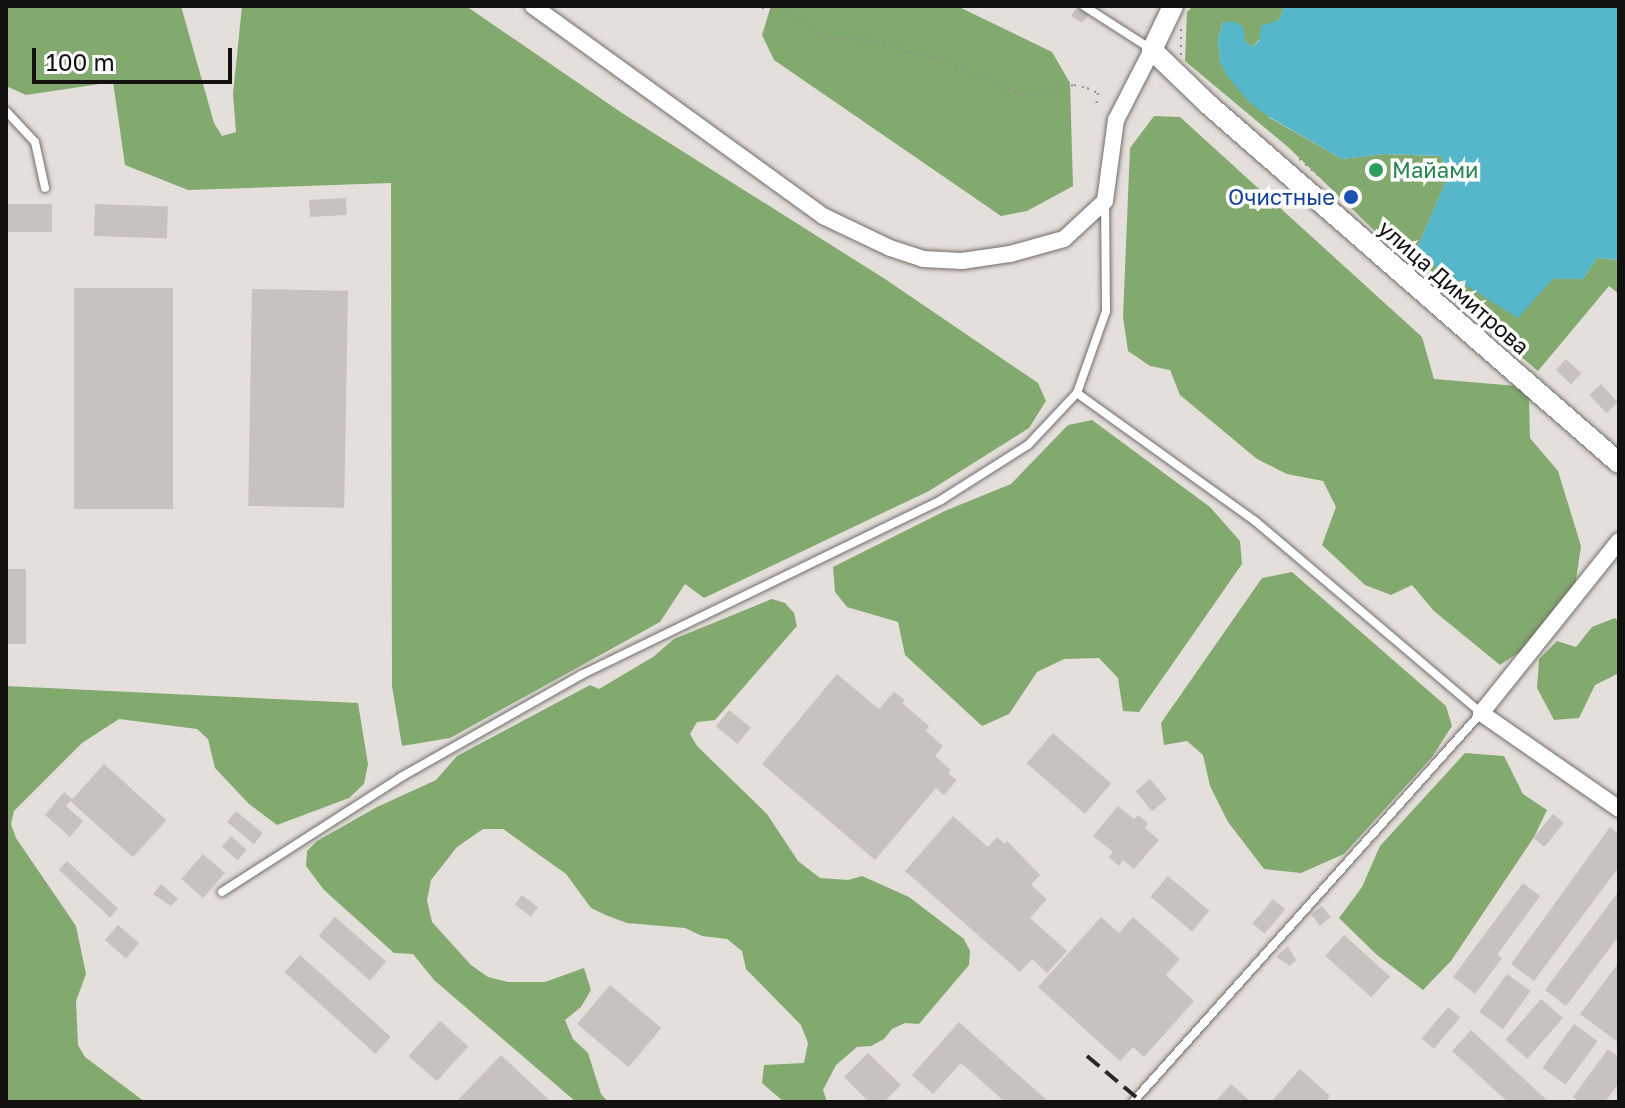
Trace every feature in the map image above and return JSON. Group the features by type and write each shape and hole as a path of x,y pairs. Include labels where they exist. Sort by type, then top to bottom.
{"street":[{"path":"533,6 823,216 890,248 923,259 962,261 1010,254 1064,239 1105,201 1116,120 1152,50 1177,15"},
{"name":"улица Димитрова","path":"1152,50 1209,105 1619,463"},
{"path":"1619,541 1481,713 1619,809"}],"lane":[{"path":"1084,6 1152,50"},
{"path":"6,111 35,142 45,188"},
{"path":"222,892 401,777 581,675 941,500 1028,445 1077,393 1106,311 1105,201"},
{"path":"1077,393 1255,521 1481,713 1133,1102"}],"path":[{"path":"754,6 791,14 827,38 883,41 908,52 933,57 1024,95 1074,85 1087,88 1098,93 1096,106"},
{"path":"1177,15 1181,57"},
{"path":"1292,155 1359,210"}],"green space":[{"path":"6,6 181,6 214,123 222,136 236,132 233,94 242,6 466,6 622,113 885,279 1038,383 1046,401 1029,428 929,491 704,598 685,584 660,622 450,738 402,746 392,686 391,183 188,190 125,165 113,82 26,95 6,86"},
{"path":"771,6 957,6 1052,52 1070,83 1073,186 1027,211 1001,216 774,60 762,35"},
{"path":"1193,6 1285,6 1279,20 1252,47 1223,22 1218,38 1220,62 1270,118 1342,159 1384,154 1441,156 1449,174 1415,253 1542,290 1553,279 1583,279 1597,258 1619,260 1619,294 1609,286 1538,371 1408,263 1288,147 1185,61 1187,12"},
{"path":"1154,116 1180,117 1422,337 1434,379 1517,386 1529,399 1530,438 1558,471 1581,546 1574,593 1524,649 1500,665 1434,611 1412,585 1391,595 1365,585 1322,545 1336,507 1323,481 1287,474 1257,459 1180,395 1170,370 1150,366 1128,351 1123,317 1130,148"},
{"path":"1092,420 1210,507 1240,541 1242,564 1139,712 1123,711 1118,678 1099,658 1064,659 1037,672 1009,714 982,726 905,655 898,622 847,607 835,592 833,567 947,510 1011,484 1068,425"},
{"path":"1292,572 1446,706 1452,726 1432,757 1344,854 1301,873 1264,869 1228,822 1210,786 1203,755 1187,741 1164,745 1161,723 1262,578"},
{"path":"772,599 785,603 794,613 797,626 715,720 697,722 690,734 697,746 767,814 798,861 820,878 848,880 862,876 909,897 964,939 970,951 969,965 919,1024 905,1023 892,1029 884,1039 871,1046 857,1047 836,1065 823,1090 827,1102 784,1102 762,1083 764,1065 804,1063 808,1043 801,1025 746,969 742,951 727,939 702,936 685,928 627,923 591,908 566,874 503,829 483,829 457,847 431,880 427,900 432,922 471,965 488,977 508,982 545,982 584,968 591,990 581,1007 565,1020 573,1039 588,1053 601,1094 608,1102 576,1102 434,980 413,954 394,953 324,890 306,866 307,851 317,841 377,807 436,780 457,756 590,685 599,689 653,657 674,639"},
{"path":"1615,618 1619,622 1619,673 1595,685 1579,718 1554,720 1537,688 1539,659 1557,641 1576,647 1592,627"},
{"path":"6,686 358,703 368,764 364,784 349,798 277,825 249,804 215,768 208,739 197,729 119,719 82,743 14,811 11,824 16,838 76,926 86,974 76,1001 78,1045 85,1057 145,1102 6,1102"},
{"path":"1465,753 1504,756 1523,794 1547,810 1534,837 1451,961 1423,990 1377,955 1339,918 1362,887 1380,846"}],"water":[{"path":"1285,6 1619,6 1619,260 1597,258 1583,279 1553,279 1518,318 1415,253 1449,174 1441,156 1384,154 1342,159 1271,118 1249,102 1227,76 1220,62 1218,38 1223,22 1236,22 1243,27 1245,41 1252,47 1259,41 1261,26 1279,20"}],"building":[{"path":"1078,6 1090,13 1082,23 1071,16"},
{"path":"346,198 347,215 310,217 309,200"},
{"path":"6,204 52,204 52,232 6,232"},
{"path":"95,204 168,207 167,239 94,236"},
{"path":"74,288 173,288 173,509 74,509"},
{"path":"252,289 348,291 344,508 248,506"},
{"path":"1566,359 1581,373 1571,384 1556,370"},
{"path":"1601,384 1618,402 1606,413 1589,395"},
{"path":"6,569 26,569 26,644 6,644"},
{"path":"837,674 879,709 894,692 905,700 902,703 929,726 926,731 943,746 935,756 957,780 944,795 936,788 875,860 762,764"},
{"path":"729,710 751,728 738,744 716,726"},
{"path":"1053,733 1111,784 1085,814 1027,763"},
{"path":"104,764 166,820 133,857 71,801"},
{"path":"1150,779 1167,799 1152,811 1135,791"},
{"path":"64,792 72,799 66,806 83,821 70,837 45,815"},
{"path":"1118,806 1134,819 1138,815 1148,823 1145,828 1159,840 1134,869 1123,860 1119,866 1109,857 1113,852 1093,836"},
{"path":"236,811 263,833 254,844 227,822"},
{"path":"1553,814 1564,823 1544,847 1533,838"},
{"path":"953,816 988,847 997,837 1005,844 1007,841 1040,875 1031,885 1047,899 1030,918 1067,951 1047,973 1032,959 1020,972 905,871"},
{"path":"1610,827 1619,834 1619,867 1534,981 1511,964"},
{"path":"231,836 247,850 238,860 222,847"},
{"path":"203,854 225,873 203,898 181,879"},
{"path":"67,861 118,909 110,918 59,870"},
{"path":"1168,876 1209,911 1192,931 1151,897"},
{"path":"1523,883 1540,896 1497,955 1502,958 1475,994 1453,977"},
{"path":"161,884 178,899 171,906 153,894"},
{"path":"1619,891 1619,936 1566,1006 1545,990"},
{"path":"522,895 538,907 531,917 515,905"},
{"path":"1273,899 1285,909 1265,934 1252,924"},
{"path":"1322,906 1331,917 1320,926 1311,915"},
{"path":"335,917 386,962 370,980 319,936"},
{"path":"1101,917 1119,933 1133,917 1180,959 1166,975 1194,1001 1144,1057 1133,1047 1120,1061 1038,987"},
{"path":"118,925 139,943 126,958 105,940"},
{"path":"1344,935 1390,976 1371,997 1325,956"},
{"path":"1288,946 1296,960 1290,966 1276,957"},
{"path":"300,955 391,1037 375,1054 285,972"},
{"path":"1619,962 1619,1043 1580,1014"},
{"path":"1507,974 1530,991 1503,1029 1479,1012"},
{"path":"610,985 661,1028 629,1067 577,1024"},
{"path":"1541,999 1563,1018 1527,1059 1506,1040"},
{"path":"1448,1007 1460,1017 1434,1049 1422,1038"},
{"path":"440,1021 468,1046 437,1081 409,1056"},
{"path":"959,1022 1049,1102 1005,1102 961,1063 933,1094 912,1075"},
{"path":"1574,1024 1597,1041 1566,1085 1542,1068"},
{"path":"1471,1030 1549,1102 1508,1102 1452,1051"},
{"path":"1608,1049 1619,1057 1619,1083 1605,1102 1580,1102 1573,1097"},
{"path":"868,1053 901,1085 884,1102 869,1102 844,1077"},
{"path":"501,1055 551,1102 456,1102"},
{"path":"1300,1069 1330,1096 1325,1102 1271,1102"},
{"path":"1231,1084 1251,1102 1215,1102"}],"railway":[{"path":"1087,1056 1142,1102"}],"place":[{"name":"Майами","path":"1376,170"},
{"name":"Очистные","path":"1351,197"}]}
